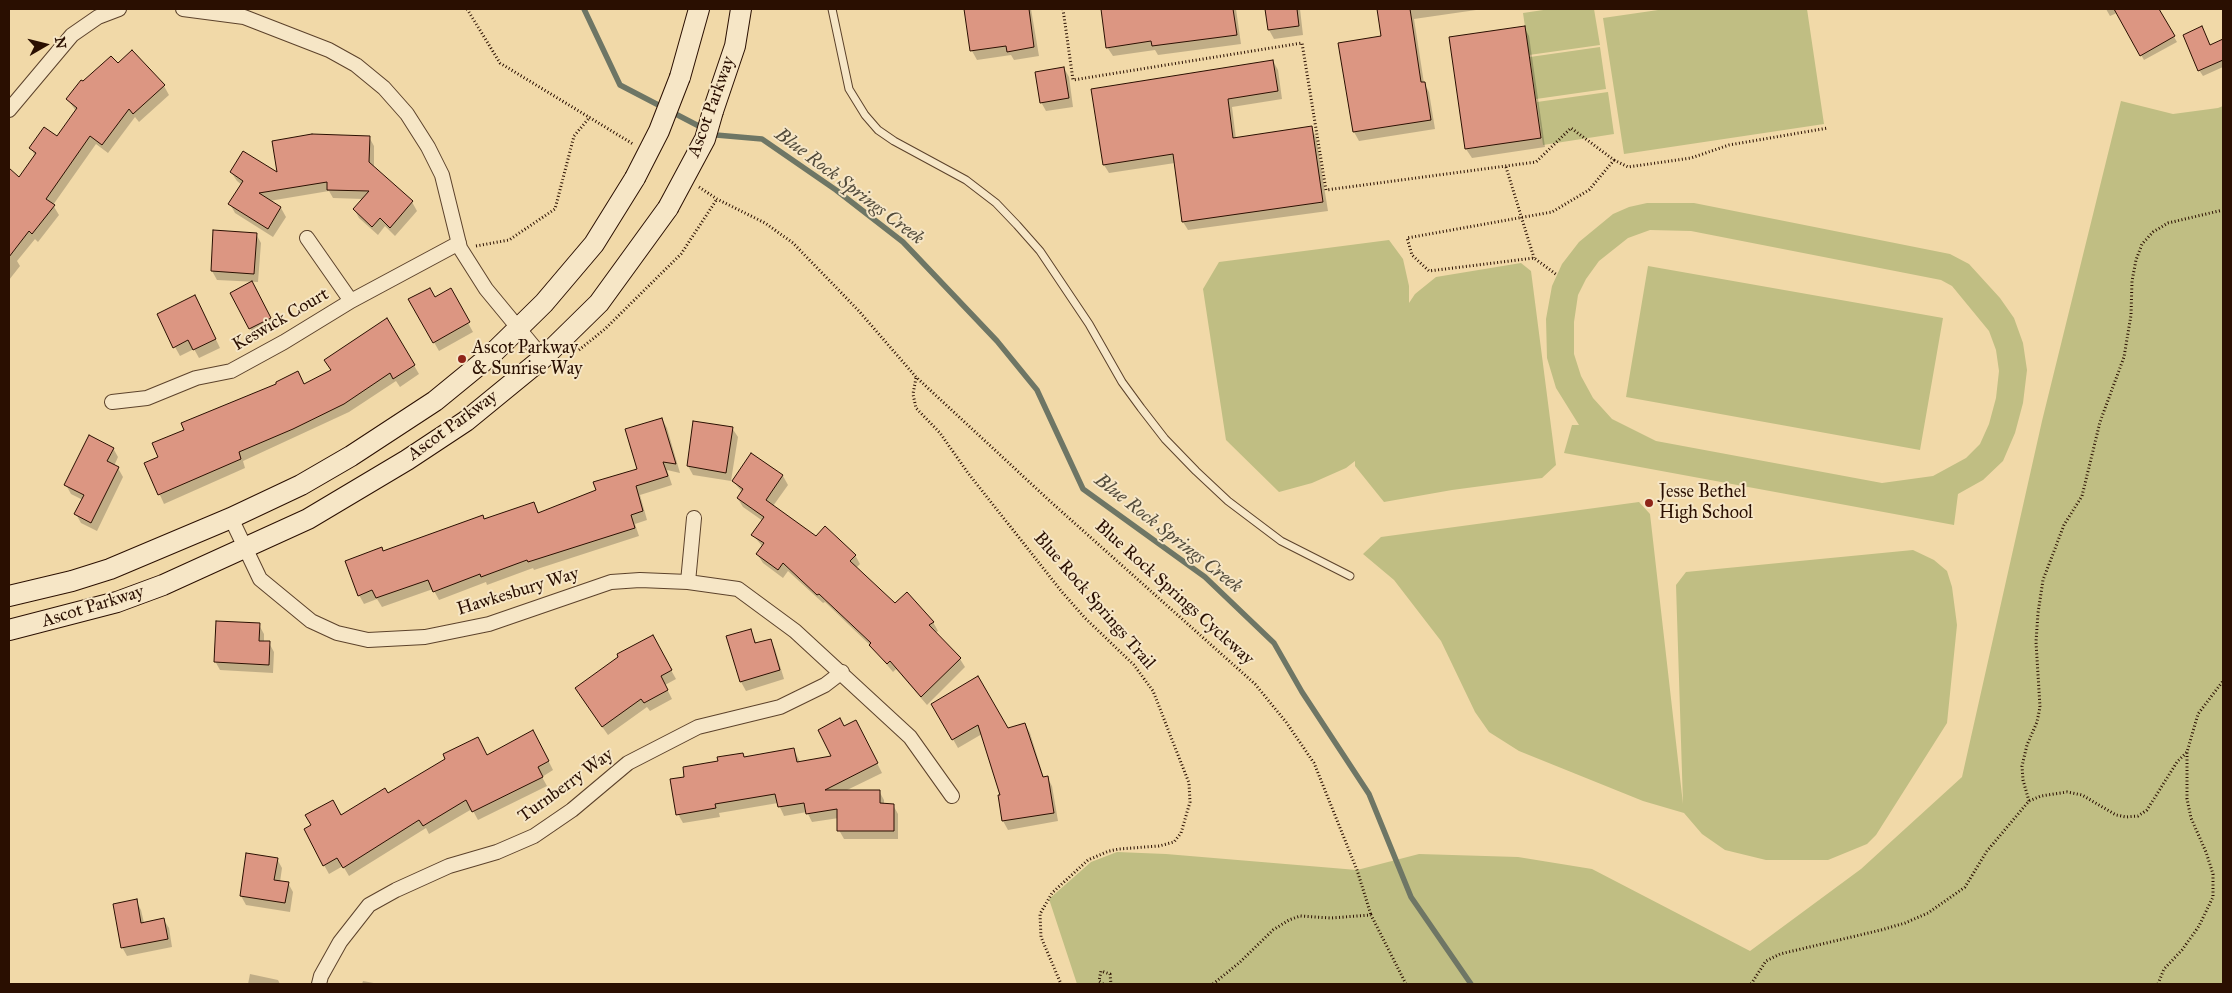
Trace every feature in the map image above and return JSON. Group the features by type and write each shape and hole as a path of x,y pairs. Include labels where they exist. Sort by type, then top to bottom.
{"main road":[{"name":"Ascot Parkway","path":"9,596 72,581 110,569 231,518 301,485 351,456 427,406 471,373 544,304 594,244 635,178 659,131 680,77 699,9"},
{"name":"Ascot Parkway","path":"9,630 117,602 163,585 308,519 407,460 466,421 542,358 599,303 668,208 704,139 734,46 741,9"}],"street":[{"path":"9,110 72,35 98,17 119,9"},
{"path":"183,9 244,17 329,50 356,65 384,88 407,114 440,170 459,246 486,289 520,328 542,358"},
{"path":"307,238 351,301"},
{"name":"Keswick Court","path":"112,402 147,398 196,378 231,371 284,342 351,301 459,246"},
{"name":"Hawkesbury Way","path":"231,518 260,580 311,621 337,633 368,640 425,637 490,624 611,582 640,580 688,582 738,589 795,630 910,737 952,796"},
{"path":"688,582 694,518"},
{"name":"Turnberry Way","path":"319,984 320,976 340,942 369,905 396,890 449,866 497,852 534,836 572,810 628,763 698,727 780,707 825,686 842,672"}],"lane":[{"path":"832,9 848,89 871,122 894,141 966,180 996,203 1017,225 1040,251 1090,324 1122,382 1165,439 1196,471 1228,501 1281,541 1350,576"}],"path":[{"path":"1062,9 1073,80 1302,43 1326,190 1536,162 1571,128 1614,160 1628,167 1691,158 1729,145 1828,128"},
{"path":"459,246 509,240 554,209 574,136 590,117"},
{"path":"1534,258 1429,270 1412,256 1407,238 1552,212 1589,190 1614,160"},
{"path":"1506,166 1534,258 1557,275"},
{"path":"563,338 580,351 605,329 682,254 717,198"},
{"path":"2029,801 2023,780 2022,766 2027,745 2037,722 2040,707 2036,642 2043,580 2064,525 2082,496 2097,431 2124,357 2132,314 2132,281 2136,260 2142,244 2153,232 2168,223 2223,210"},
{"name":"Blue Rock Springs Cycleway","path":"916,377 1045,496 1255,684 1286,722 1314,763 1357,870 1371,915 1406,984"},
{"name":"Blue Rock Springs Trail","path":"916,377 912,394 916,408 940,433 968,473 1062,592 1085,618 1134,665 1153,691 1189,783 1190,802 1182,833 1174,842 1160,846 1119,849 1102,854 1088,860 1052,893 1040,914 1041,937 1061,984"},
{"path":"2158,984 2164,969 2182,950 2199,926 2213,897 2213,874 2206,852 2191,818 2187,799 2187,752 2198,714 2223,681"},
{"path":"1751,984 1766,961 1780,954 1889,928 1928,913 1964,887 1987,851 2029,801 2041,796 2068,792 2082,795 2116,815 2126,817 2138,816 2147,810 2177,762 2187,752"},
{"path":"1213,984 1239,964 1273,930 1289,920 1300,916 1331,918 1371,915"},
{"path":"1103,984 1099,981 1102,971 1110,974 1110,984"}],"shaded area":[{"path":"1550,9 1594,9 1600,45 1529,55 1523,13"},
{"path":"1665,9 1807,9 1824,124 1624,154 1603,18"},
{"path":"1600,47 1606,89 1536,99 1530,57"},
{"path":"1608,92 1614,134 1543,145 1537,102"},
{"path":"2121,101 2173,114 2223,106 2223,984 1077,984 1049,899 1091,862 1117,852 1166,854 1357,870 1419,854 1518,857 1592,869 1750,951 1861,869 1962,777 2042,421"},
{"path":"1647,203 1694,203 1950,254 1969,264 2000,298 2014,318 2023,343 2027,370 2023,403 2015,433 2003,461 1983,480 1958,494 1954,525 1564,453 1572,425 1579,425 1556,388 1547,358 1546,319 1552,286 1562,264 1579,242 1613,214 1629,207","holes":["1650,230 1691,231 1941,280 1952,286 1989,331 1996,350 1999,371 1996,398 1989,424 1980,444 1966,458 1933,476 1882,483 1656,441 1612,419 1593,398 1581,376 1574,354 1574,322 1578,295 1586,279 1599,261 1628,238"]},
{"path":"1389,240 1403,259 1409,286 1409,303 1415,294 1436,277 1521,263 1531,271 1556,465 1542,478 1452,490 1384,502 1355,466 1355,461 1346,468 1312,483 1279,492 1226,440 1203,289 1219,262"},
{"path":"1648,266 1943,318 1920,450 1626,397"},
{"path":"1639,502 1650,514 1683,804 1676,585 1686,572 1913,550 1934,560 1947,571 1952,587 1957,625 1947,723 1876,835 1867,844 1828,860 1766,860 1725,850 1702,834 1684,813 1643,801 1519,751 1489,732 1475,712 1441,641 1394,580 1363,554 1381,537"}],"building":[{"path":"964,9 1029,9 1034,47 1007,52 1006,46 970,51"},
{"path":"1101,9 1233,9 1237,35 1152,46 1151,41 1106,48"},
{"path":"1265,9 1297,9 1299,26 1268,30"},
{"path":"1377,9 1410,9 1421,82 1425,82 1431,120 1353,132 1338,43 1381,36"},
{"path":"2114,9 2159,9 2175,36 2140,56"},
{"path":"1525,26 1541,138 1465,149 1449,37"},
{"path":"2202,26 2210,45 2223,39 2223,60 2198,71 2183,35"},
{"path":"132,50 165,85 133,114 129,109 102,145 90,136 46,199 55,205 32,234 29,231 9,257 9,168 19,177 36,153 29,148 44,127 57,136 77,108 66,99 81,80 83,81 111,56 118,63"},
{"path":"1273,60 1278,91 1228,99 1233,138 1312,126 1323,202 1182,222 1173,154 1103,165 1091,89"},
{"path":"1064,67 1069,98 1040,103 1035,72"},
{"path":"312,134 370,136 369,162 413,201 390,228 380,218 372,227 353,209 369,191 327,190 327,182 259,193 281,207 268,229 228,204 243,181 230,172 243,151 277,172 272,141"},
{"path":"213,230 257,233 254,274 211,271"},
{"path":"252,281 271,318 249,329 230,293"},
{"path":"430,288 435,297 451,288 470,322 433,343 408,299"},
{"path":"195,295 216,339 193,350 188,340 173,348 157,314"},
{"path":"387,318 415,365 393,379 390,373 344,404 293,429 239,452 241,459 158,495 144,463 158,457 152,443 184,430 181,423 276,384 276,382 298,371 304,384 331,370 324,360"},
{"path":"662,418 676,464 663,462 668,476 636,486 643,511 631,515 635,528 528,562 527,560 481,577 480,574 433,592 428,580 376,598 372,590 358,596 345,561 382,547 383,551 483,515 484,519 534,502 538,513 596,490 593,482 637,469 625,429"},
{"path":"693,421 733,427 726,473 687,466"},
{"path":"89,435 114,448 107,461 119,467 91,523 74,514 84,495 64,485"},
{"path":"751,453 783,475 766,500 816,536 825,526 856,555 850,561 895,603 907,592 934,622 929,625 961,658 921,697 890,661 887,664 869,645 871,643 819,594 817,595 783,563 778,570 756,554 764,543 751,535 764,517 737,498 743,489 732,481"},
{"path":"216,621 260,623 259,641 270,641 269,665 214,662"},
{"path":"751,629 755,643 771,639 780,670 740,682 726,636"},
{"path":"653,635 672,670 661,676 668,690 644,703 641,699 602,727 575,688 618,657 617,654"},
{"path":"978,676 1008,728 1025,723 1043,777 1048,776 1054,813 1002,821 998,795 1000,795 978,725 952,740 931,704"},
{"path":"840,718 844,726 856,720 878,763 825,790 880,790 880,803 894,804 894,831 837,831 837,809 806,814 804,803 778,807 775,794 715,804 716,808 676,815 670,779 684,777 683,767 718,761 717,757 743,753 744,757 794,748 797,762 831,756 818,730"},
{"path":"533,730 549,761 538,767 543,777 472,812 466,800 423,826 419,820 343,868 337,858 323,866 304,829 311,825 305,815 333,800 341,815 385,788 388,793 445,759 443,754 478,737 487,755"},
{"path":"246,853 278,858 274,880 289,882 285,903 240,896"},
{"path":"137,899 141,923 164,918 168,939 121,948 113,904"}],"waterway":[{"name":"Blue Rock Springs Creek","path":"584,9 620,85 716,135 762,139 836,190 903,242 997,341 1037,390 1083,489 1205,577 1274,643 1302,692 1369,794 1411,897 1471,984"}],"place":[{"name":"Ascot Parkway & Sunrise Way","path":"462,359"},
{"name":"Jesse Bethel High School","path":"1649,503"}]}
